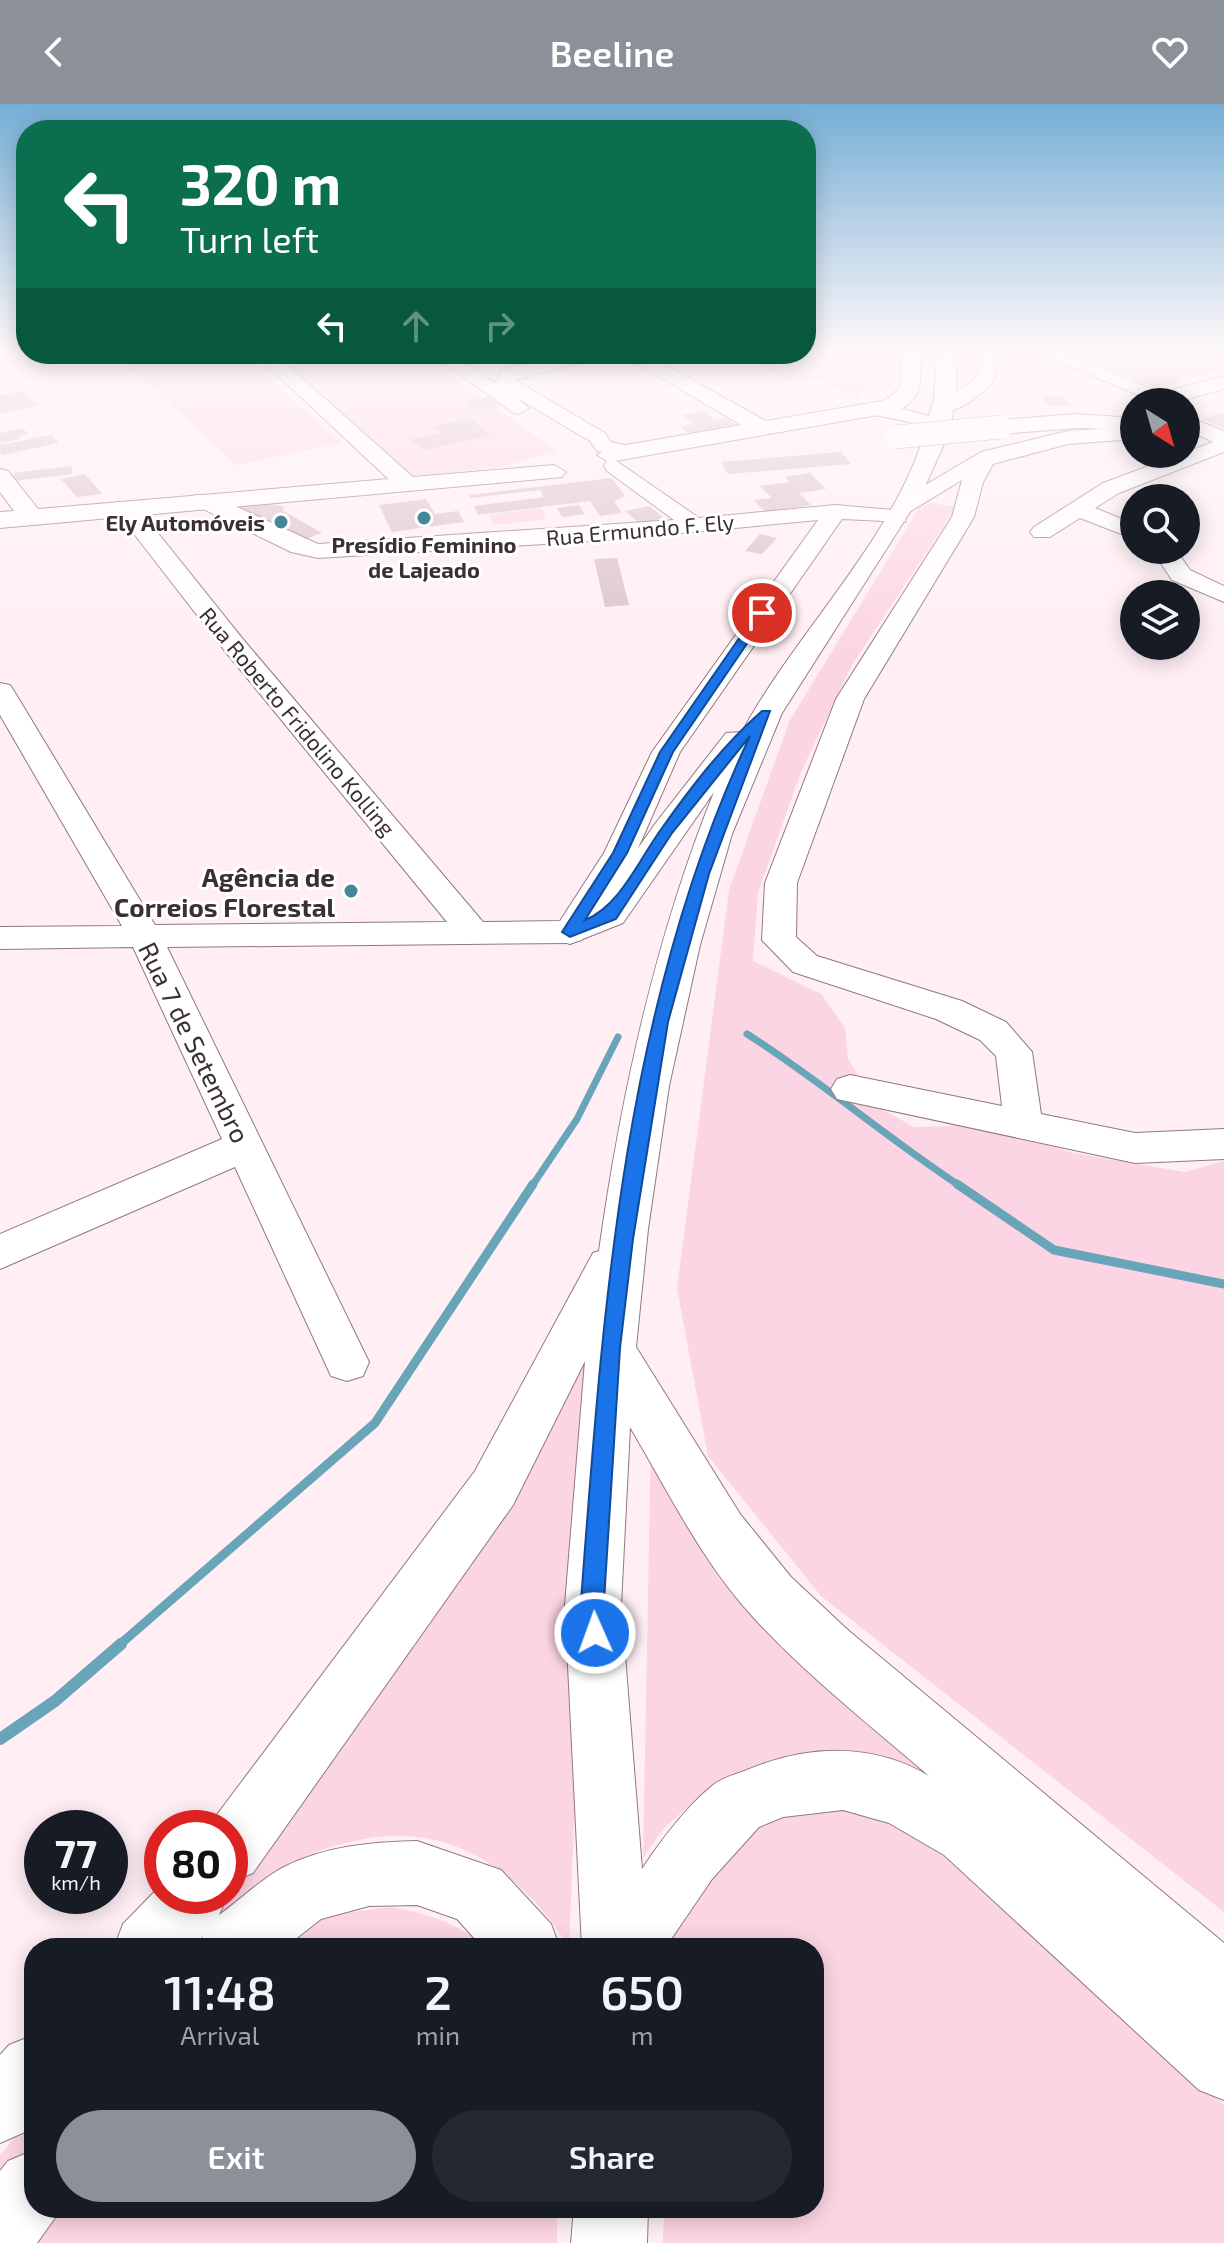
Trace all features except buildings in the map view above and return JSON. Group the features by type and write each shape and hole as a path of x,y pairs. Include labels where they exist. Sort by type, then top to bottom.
{"main road":[{"path":"0,476 11,515 406,483 484,475 637,452"},
{"path":"585,458 706,452"},
{"path":"614,1938 593,1601 610,1348 624,1239 660,1022 702,874 738,775 766,714 815,634 900,512 927,452"},
{"path":"570,932 610,915 667,831 735,742 766,714"},
{"path":"248,1825 494,1488 624,1239"},
{"path":"610,1348 721,1532 771,1596 829,1651 1224,1987"},
{"path":"633,1938 689,1856 737,1805 782,1786 843,1779 902,1795 966,1833 1224,2065"},
{"path":"244,1938 305,1891 369,1874 417,1873 478,1893 518,1938"},
{"path":"156,1938 178,1914"},
{"path":"0,2107 24,2081"},
{"path":"0,2230 24,2200"},
{"path":"609,2243 610,2218"}],"street":[{"path":"372,452 406,483"},
{"path":"576,452 696,526"},
{"path":"585,458 589,452"},
{"path":"900,512 948,477 988,456 1004,452"},
{"path":"1042,532 1111,488 1196,452"},
{"path":"988,456 972,482 963,517 850,699 781,883 779,940 805,964 949,1010 993,1031 1014,1052 1023,1123"},
{"name":"Rua Ermundo F. Ely","path":"203,500 299,547 318,551 696,526 835,512 900,512"},
{"name":"Rua Roberto Fridolino Kolling","path":"125,507 233,644 474,933"},
{"path":"1076,508 1120,526"},
{"path":"0,938 570,932 620,853 666,752 835,512"},
{"path":"1174,564 1181,575 1224,595"},
{"name":"Rua 7 de Setembro","path":"4,706 145,936 347,1362"},
{"path":"850,1089 1135,1148 1224,1144"},
{"path":"0,1252 245,1146"}],"shaded area":[{"path":"222,452 300,452 236,465"},
{"path":"385,452 553,452 502,467 413,476"},
{"path":"931,503 956,507 852,665 801,772 758,893 753,961 821,994 845,1028 848,1059 878,1107 914,1127 980,1125 1074,1153 1185,1172 1224,1161 1224,1912 821,1596 708,1456 677,1288 729,890 789,722 919,508"},
{"path":"542,508 547,519 494,525 489,515"},
{"path":"594,1341 569,1938 563,1938 528,1895 504,1873 477,1856 449,1844 418,1837 386,1836 336,1845 300,1859 248,1900 248,1848"},
{"path":"651,1435 673,1479 1224,2010 945,1799 777,1760 746,1769 716,1783 664,1828 643,1858"},
{"path":"830,1807 891,1821 920,1836 1224,2105 1224,2243 663,2243 664,2218 824,2218 824,1938 670,1938 676,1916 693,1883 770,1817"},
{"path":"391,1907 442,1920 474,1938 284,1938 329,1915"},
{"path":"198,1914 234,1914 208,1938 178,1938"},
{"path":"24,2126 24,2160 0,2190 0,2155"},
{"path":"44,2218 557,2218 557,2243 24,2243"}],"waterway":[{"path":"747,1034 960,1186"},
{"path":"532,1186 577,1119 618,1037"},
{"path":"118,1646 375,1423 533,1184"},
{"path":"957,1184 1054,1250 1224,1284"},
{"path":"0,1739 55,1701 121,1644"}],"place":[{"name":"Presídio Feminino de Lajeado","path":"424,518"},
{"name":"Ely Automóveis","path":"281,522"},
{"name":"Agência de Correios Florestal","path":"351,891"}],"route":[{"path":"595,1633 593,1601 610,1348 624,1239 660,1022 702,874 738,775 766,714 735,742 667,831 625,898 610,915 570,932 620,853 666,752 762,613"}]}
